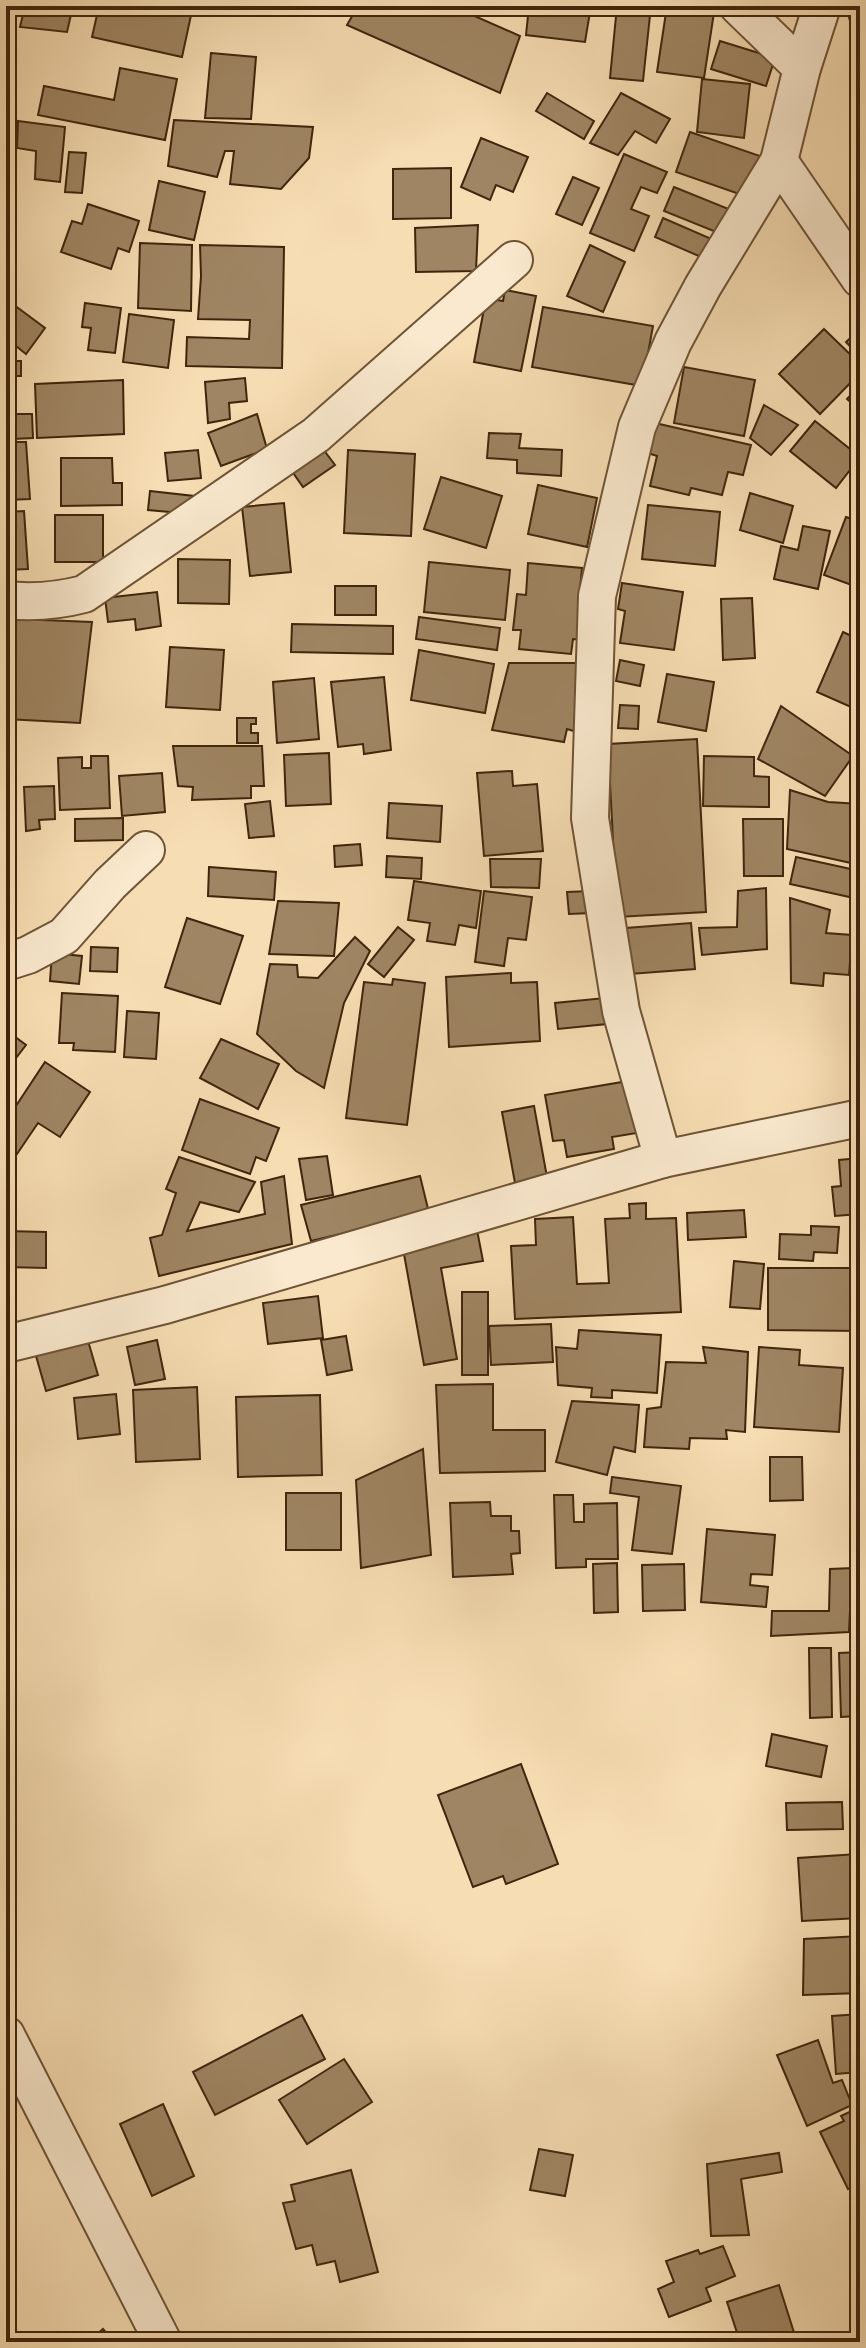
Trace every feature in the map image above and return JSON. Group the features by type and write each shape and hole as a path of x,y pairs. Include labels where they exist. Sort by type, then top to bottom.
{"street":[{"path":"738,6 802,68"},
{"path":"663,1159 621,1011 590,818 597,596 637,427 673,342 703,286 779,161 802,68 822,6"},
{"path":"779,161 860,279"},
{"path":"6,600 58,601 84,594 316,435 514,260"},
{"path":"6,962 28,955 64,936 110,884 146,850"},
{"path":"6,1344 165,1305 663,1159 860,1118"},
{"path":"6,2035 163,2342"}],"building":[{"path":"25,6 73,6 67,32 20,27"},
{"path":"99,6 193,6 182,57 92,37"},
{"path":"266,6 349,6 348,11"},
{"path":"358,6 452,6 520,36 500,93 347,25"},
{"path":"529,6 591,6 585,42 526,35"},
{"path":"617,6 651,6 643,81 610,78"},
{"path":"667,6 715,6 704,78 657,72"},
{"path":"846,6 860,6 860,30 853,32"},
{"path":"720,41 775,58 766,86 711,69"},
{"path":"211,53 256,57 251,119 205,118"},
{"path":"120,68 177,79 165,140 38,115 44,86 114,100"},
{"path":"702,79 750,84 744,138 697,132"},
{"path":"547,93 594,121 584,139 536,111"},
{"path":"621,93 670,119 656,143 635,131 618,155 590,143"},
{"path":"174,120 313,127 309,158 281,189 230,184 234,151 225,151 217,177 168,166"},
{"path":"18,121 65,127 60,182 35,179 36,151 17,148"},
{"path":"690,132 760,156 745,196 676,172"},
{"path":"481,138 528,157 513,192 496,185 490,200 461,187"},
{"path":"69,152 86,153 82,193 65,192"},
{"path":"624,154 667,172 657,193 641,187 631,209 649,216 634,251 590,233"},
{"path":"451,168 451,218 393,219 393,169"},
{"path":"573,177 599,188 582,225 556,214"},
{"path":"159,181 205,192 194,240 149,230"},
{"path":"674,187 731,210 721,234 664,211"},
{"path":"88,204 139,221 129,252 118,248 111,269 61,252 72,221 82,224"},
{"path":"663,218 716,241 708,260 655,237"},
{"path":"478,225 476,271 416,272 415,228"},
{"path":"140,243 192,245 191,311 138,308"},
{"path":"200,245 284,247 282,368 186,366 187,337 249,339 250,320 198,319"},
{"path":"590,245 625,262 603,312 567,296"},
{"path":"505,290 536,296 521,371 474,362 486,298 503,301"},
{"path":"6,299 45,328 26,354 6,338"},
{"path":"85,303 121,308 115,353 88,350 91,328 82,327"},
{"path":"543,307 653,326 642,386 532,367"},
{"path":"129,314 174,320 168,368 123,362"},
{"path":"824,329 860,364 860,373 820,414 779,374"},
{"path":"860,329 860,357 846,342"},
{"path":"6,361 21,361 21,376 6,376"},
{"path":"684,367 755,380 744,436 674,423"},
{"path":"245,378 247,401 229,403 230,419 208,423 205,382"},
{"path":"123,380 124,434 37,438 35,384"},
{"path":"860,385 860,411 847,399"},
{"path":"764,405 798,425 771,455 750,438"},
{"path":"11,414 32,414 33,438 13,439"},
{"path":"257,414 267,449 221,466 208,433"},
{"path":"815,421 860,457 836,488 790,451"},
{"path":"655,423 751,445 743,475 728,472 722,495 691,488 689,495 650,486 657,456 648,453"},
{"path":"489,433 521,434 519,448 562,450 561,476 517,473 517,460 487,458"},
{"path":"6,442 26,442 30,499 6,500"},
{"path":"320,445 335,465 303,487 289,467"},
{"path":"198,450 201,478 168,481 165,453"},
{"path":"348,450 415,454 411,536 344,533"},
{"path":"61,458 112,458 113,483 122,483 122,505 61,506"},
{"path":"441,477 502,496 486,548 424,529"},
{"path":"538,485 597,498 587,547 528,534"},
{"path":"150,491 194,496 192,514 148,510"},
{"path":"750,493 793,506 783,543 740,530"},
{"path":"284,503 291,572 250,576 242,507"},
{"path":"648,505 720,512 715,566 642,559"},
{"path":"24,511 28,569 6,570 6,512"},
{"path":"55,515 103,515 103,562 55,562"},
{"path":"846,517 860,522 860,588 824,575"},
{"path":"803,526 830,531 818,589 774,579 781,546 798,550"},
{"path":"178,559 230,560 229,604 178,603"},
{"path":"429,562 510,570 505,620 424,612"},
{"path":"528,563 582,568 579,600 588,601 584,640 573,639 571,654 519,649 521,630 513,630 517,594 526,595"},
{"path":"622,583 683,592 674,650 620,643 625,611 618,609"},
{"path":"335,586 376,586 376,615 335,615"},
{"path":"157,592 161,626 136,630 135,619 108,622 105,598"},
{"path":"752,598 755,658 723,660 721,599"},
{"path":"419,617 500,628 497,650 416,639"},
{"path":"16,619 92,622 80,723 6,719"},
{"path":"292,624 393,626 393,654 291,652"},
{"path":"843,632 860,640 860,711 817,692"},
{"path":"170,647 224,650 220,710 166,707"},
{"path":"419,650 494,664 485,713 411,700"},
{"path":"620,660 644,665 640,686 616,681"},
{"path":"509,663 579,663 580,733 567,729 564,742 492,730"},
{"path":"667,674 714,682 706,731 658,722"},
{"path":"384,677 391,750 364,754 363,744 338,747 331,682"},
{"path":"314,678 319,739 277,743 273,682"},
{"path":"620,705 639,706 638,729 618,728"},
{"path":"781,706 853,756 825,796 758,759"},
{"path":"237,718 256,718 256,724 251,724 251,733 258,733 258,743 237,743"},
{"path":"697,739 706,912 617,917 608,744"},
{"path":"173,746 262,746 264,786 251,786 251,798 192,800 193,787 178,786"},
{"path":"329,753 331,804 286,806 284,755"},
{"path":"91,756 108,756 110,808 60,810 58,758 82,757 82,768 91,768"},
{"path":"704,756 754,757 754,776 769,777 769,807 703,806"},
{"path":"13,763 14,814 6,814 6,764"},
{"path":"512,771 513,786 537,784 543,851 484,856 477,773"},
{"path":"162,773 165,812 122,816 119,776"},
{"path":"54,786 55,819 39,820 40,829 26,831 24,787"},
{"path":"790,790 828,802 860,804 860,865 787,849"},
{"path":"270,801 274,836 249,838 245,804"},
{"path":"389,803 442,806 440,842 387,838"},
{"path":"123,818 123,840 75,841 75,819"},
{"path":"743,819 783,819 783,876 744,876"},
{"path":"360,844 362,865 335,867 334,846"},
{"path":"387,856 422,858 421,879 386,877"},
{"path":"796,857 860,871 854,898 790,884"},
{"path":"490,859 541,859 539,888 491,887"},
{"path":"209,867 276,872 274,900 208,896"},
{"path":"414,881 481,891 476,928 459,925 455,945 427,941 430,923 408,920"},
{"path":"766,888 767,949 702,955 699,928 737,927 738,891"},
{"path":"484,891 532,897 526,940 508,938 504,966 475,962"},
{"path":"591,891 592,913 569,914 567,892"},
{"path":"790,898 830,910 826,933 852,935 849,975 824,973 823,986 791,983"},
{"path":"278,901 339,903 334,956 269,954"},
{"path":"187,918 243,936 220,1004 165,987"},
{"path":"691,923 695,969 630,974 626,928"},
{"path":"398,927 414,940 384,977 368,964"},
{"path":"355,937 370,951 344,1003 324,1088 296,1071 257,1034 270,964 297,965 298,977 318,978"},
{"path":"91,947 118,948 117,972 90,971"},
{"path":"52,953 82,956 79,984 50,981"},
{"path":"511,973 511,983 537,982 540,1041 449,1047 446,977"},
{"path":"393,979 425,983 407,1125 346,1118 364,982 392,985"},
{"path":"62,993 118,996 115,1052 73,1050 74,1043 59,1043"},
{"path":"605,998 607,1024 558,1029 555,1003"},
{"path":"127,1011 159,1013 156,1059 124,1057"},
{"path":"6,1030 26,1045 6,1071"},
{"path":"221,1039 279,1064 258,1109 200,1078"},
{"path":"45,1062 90,1092 60,1137 38,1123 17,1154 6,1147 6,1121"},
{"path":"634,1080 643,1132 612,1137 614,1149 567,1157 564,1140 553,1141 545,1095"},
{"path":"200,1099 279,1128 266,1161 256,1157 250,1174 182,1150"},
{"path":"534,1106 547,1177 515,1183 502,1112"},
{"path":"327,1156 333,1195 306,1200 299,1159"},
{"path":"179,1157 255,1182 239,1212 200,1202 187,1231 265,1214 261,1182 284,1176 292,1244 159,1276 150,1238 162,1235 176,1193 166,1189"},
{"path":"860,1158 860,1214 835,1216 832,1187 841,1186 839,1160"},
{"path":"420,1176 429,1213 311,1241 301,1205"},
{"path":"646,1203 646,1219 676,1218 681,1312 515,1319 511,1246 536,1245 535,1219 573,1217 577,1284 609,1283 605,1219 630,1218 629,1204"},
{"path":"744,1210 746,1237 688,1240 687,1213"},
{"path":"811,1226 839,1227 837,1253 814,1252 813,1261 779,1259 780,1234 811,1235"},
{"path":"477,1230 483,1261 441,1268 457,1359 424,1365 402,1243"},
{"path":"6,1231 46,1232 46,1268 6,1267"},
{"path":"734,1261 764,1264 760,1309 730,1307"},
{"path":"768,1268 860,1268 860,1331 768,1330"},
{"path":"856,1282 860,1282 860,1337 856,1337"},
{"path":"462,1292 488,1292 488,1375 462,1375"},
{"path":"318,1296 323,1338 268,1344 263,1303"},
{"path":"551,1324 553,1362 491,1365 489,1326"},
{"path":"579,1330 661,1335 657,1393 612,1390 612,1398 591,1397 592,1388 558,1385 556,1347 577,1349"},
{"path":"86,1334 98,1375 46,1391 34,1349"},
{"path":"346,1336 352,1370 327,1375 321,1340"},
{"path":"157,1340 165,1379 135,1385 127,1347"},
{"path":"703,1347 748,1352 745,1432 726,1430 727,1439 690,1438 689,1449 644,1447 647,1409 661,1407 666,1362 706,1363"},
{"path":"759,1347 800,1350 799,1365 843,1368 839,1432 754,1427"},
{"path":"853,1376 860,1376 860,1428 853,1428"},
{"path":"493,1384 493,1430 545,1430 545,1471 440,1473 436,1385"},
{"path":"197,1387 200,1459 136,1462 133,1390"},
{"path":"116,1394 120,1434 78,1439 74,1398"},
{"path":"320,1395 322,1475 238,1477 236,1397"},
{"path":"572,1401 639,1405 635,1452 614,1447 607,1475 556,1462"},
{"path":"423,1449 431,1555 361,1568 356,1480"},
{"path":"770,1457 802,1457 803,1500 770,1501"},
{"path":"612,1477 681,1486 672,1554 632,1550 639,1497 610,1493"},
{"path":"286,1493 341,1493 341,1550 286,1550"},
{"path":"554,1495 573,1495 574,1522 584,1522 584,1504 617,1503 618,1559 586,1559 586,1567 556,1568"},
{"path":"490,1502 491,1516 511,1516 511,1531 519,1531 520,1553 511,1554 513,1574 453,1577 450,1503"},
{"path":"707,1529 775,1535 772,1575 751,1574 750,1585 768,1587 766,1607 701,1602"},
{"path":"617,1563 618,1612 594,1613 593,1564"},
{"path":"684,1564 685,1610 643,1611 642,1565"},
{"path":"852,1568 849,1632 771,1636 772,1611 829,1611 830,1569"},
{"path":"809,1648 831,1648 832,1717 810,1718"},
{"path":"860,1652 860,1716 841,1717 839,1653"},
{"path":"772,1734 827,1746 821,1777 766,1766"},
{"path":"521,1764 558,1864 506,1884 503,1876 473,1887 438,1795"},
{"path":"850,1764 860,1764 860,1823 853,1824"},
{"path":"842,1802 843,1829 787,1830 786,1803"},
{"path":"857,1854 860,1918 802,1921 798,1858"},
{"path":"860,1936 860,1993 803,1995 804,1939"},
{"path":"860,2014 860,2072 836,2074 832,2016"},
{"path":"302,2015 325,2059 215,2115 193,2072"},
{"path":"818,2040 833,2083 842,2080 852,2105 807,2126 777,2055"},
{"path":"344,2059 372,2102 307,2144 279,2100"},
{"path":"163,2104 194,2176 152,2196 120,2124"},
{"path":"860,2107 860,2182 848,2189 820,2132 844,2121 841,2116"},
{"path":"539,2149 573,2155 565,2196 530,2190"},
{"path":"779,2153 782,2172 741,2179 749,2235 711,2236 707,2164"},
{"path":"351,2170 378,2272 340,2282 335,2261 317,2265 312,2245 296,2249 283,2203 295,2201 291,2185"},
{"path":"723,2246 735,2276 706,2288 711,2301 669,2317 658,2289 674,2282 666,2261 698,2250 700,2254"},
{"path":"779,2285 797,2342 740,2342 727,2302"},
{"path":"103,2329 114,2342 88,2342"}]}
